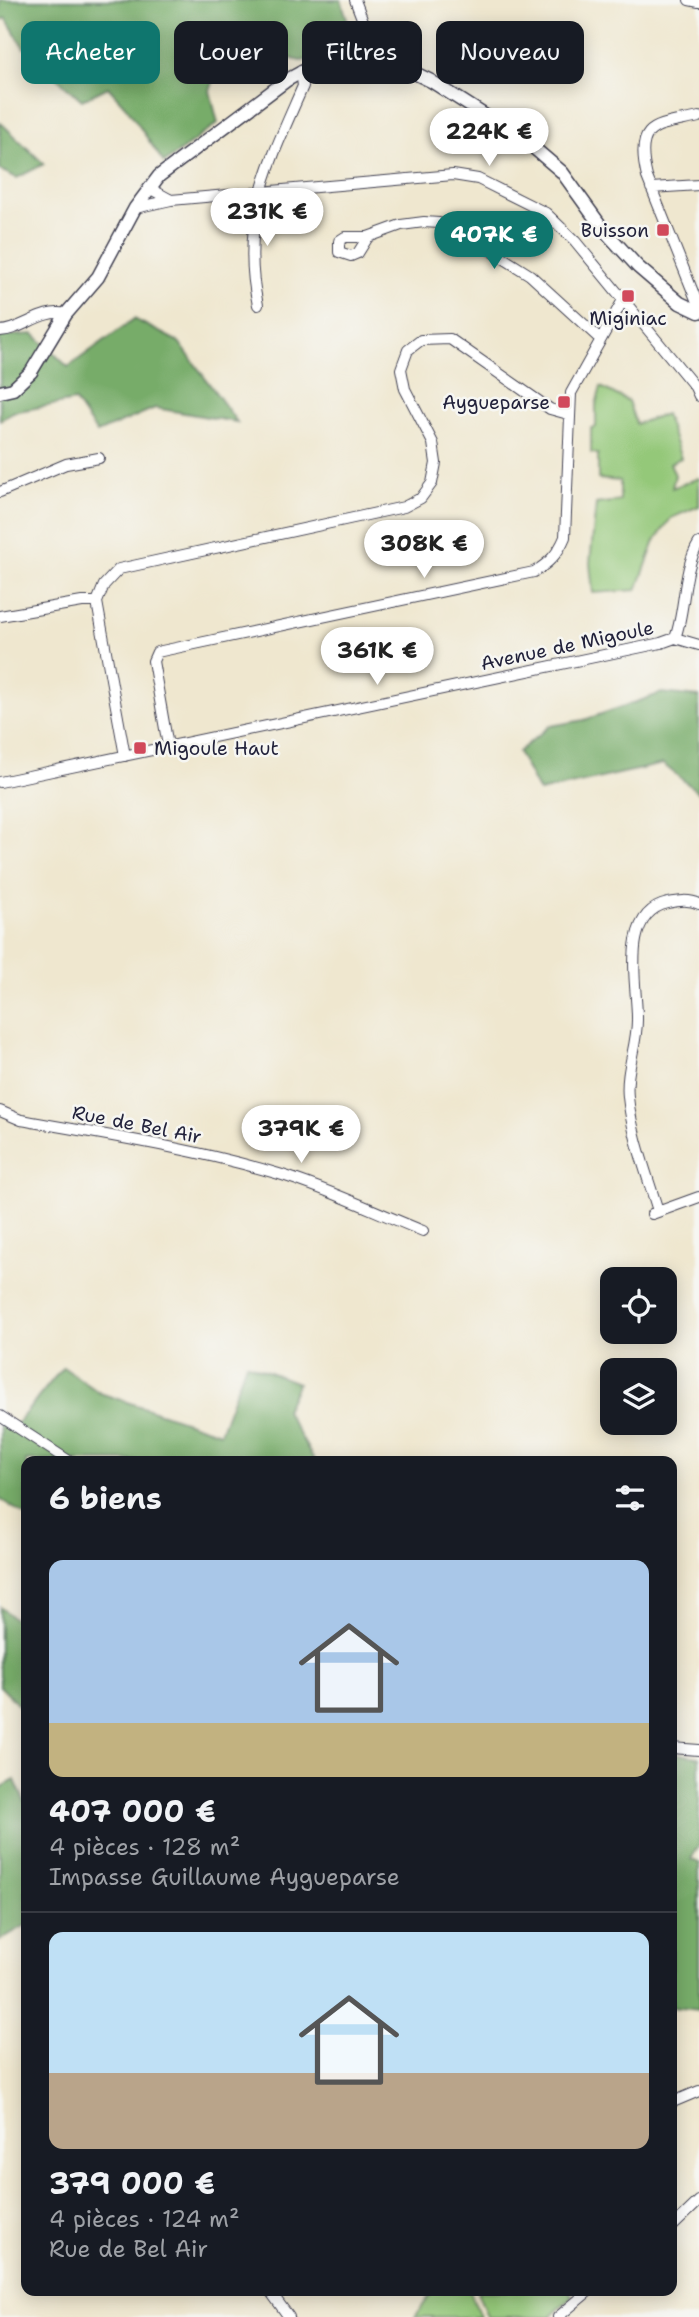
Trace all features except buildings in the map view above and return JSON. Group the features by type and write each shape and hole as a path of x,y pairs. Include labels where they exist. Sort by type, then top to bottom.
{"street":[{"path":"355,0 363,21"},
{"path":"689,0 699,2"},
{"path":"0,393 12,389 31,372 66,314 98,277 135,208 159,176 301,71 303,86 259,192 250,264 258,305"},
{"path":"422,77 551,160 603,229 638,267 680,303 699,310"},
{"path":"699,117 657,124 648,135 644,158 651,188 699,310"},
{"path":"135,208 171,200 453,175 478,179 546,213 575,241 695,387 699,396"},
{"path":"651,188 699,185"},
{"path":"149,188 171,200"},
{"path":"368,237 401,225 424,222 439,223 457,229 530,275 600,339"},
{"path":"168,746 153,661 157,652 534,572 547,564 559,552 565,537 568,414 571,393 578,375 623,300"},
{"path":"0,331 10,330 51,312 66,314"},
{"path":"125,756 97,602 104,585 119,569 404,507 421,498 432,483 436,463 433,443 405,389 401,369 408,350 421,340 450,340 550,409 568,414"},
{"path":"0,492 66,464 99,458"},
{"name":"Avenue de Migoule","path":"0,782 675,638 681,621 692,556 699,543"},
{"path":"0,616 82,602 97,602"},
{"path":"675,638 699,645"},
{"path":"699,904 677,901 662,904 647,916 639,929 633,954 638,1019 631,1051 628,1096 655,1213 699,1197"},
{"name":"Rue de Bel Air","path":"0,1111 21,1120 213,1156 278,1174 336,1193 424,1231"},
{"path":"0,1416 61,1456"},
{"path":"677,1748 699,1750"},
{"path":"677,2100 699,2091"},
{"path":"677,2222 699,2201"},
{"path":"274,2296 289,2317"},
{"path":"558,2317 583,2296"}],"green space":[{"path":"0,0 341,0 348,21 302,21 300,61 288,58 288,21 174,21 174,84 212,84 210,91 218,123 164,163 127,108 108,87 82,100 64,84 160,84 160,21 21,21 21,43 6,18 0,21"},
{"path":"0,122 44,164 17,178 0,170"},
{"path":"134,319 179,342 237,422 155,408 97,433 75,401 13,412 0,420 0,336 34,334 68,367"},
{"path":"601,387 628,401 636,424 665,414 681,458 670,463 675,475 672,488 699,478 699,506 671,518 655,541 637,590 593,593 590,563 596,504 620,501 620,481 598,479 598,454 591,453 591,428 596,427 596,405"},
{"path":"662,693 699,697 699,793 663,764 539,792 518,752 550,726 584,720"},
{"path":"246,1363 298,1383 285,1410 312,1456 21,1456 21,1513 0,1499 0,1424 11,1431 63,1367 100,1393 220,1433"},
{"path":"0,1607 21,1624 21,1708 0,1686"},
{"path":"677,1754 699,1757 699,1846 691,1859 699,1863 699,2010 677,2008"},
{"path":"15,1780 21,1794 21,1928 0,1940 0,1788"},
{"path":"430,2296 472,2296 480,2317 415,2317"},
{"path":"479,2296 572,2297 550,2317 487,2317"}],"place":[{"name":"Buisson","path":"663,230"},
{"name":"Miginiac","path":"628,296"},
{"name":"Aygueparse","path":"564,402"},
{"name":"Migoule Haut","path":"140,748"}]}
